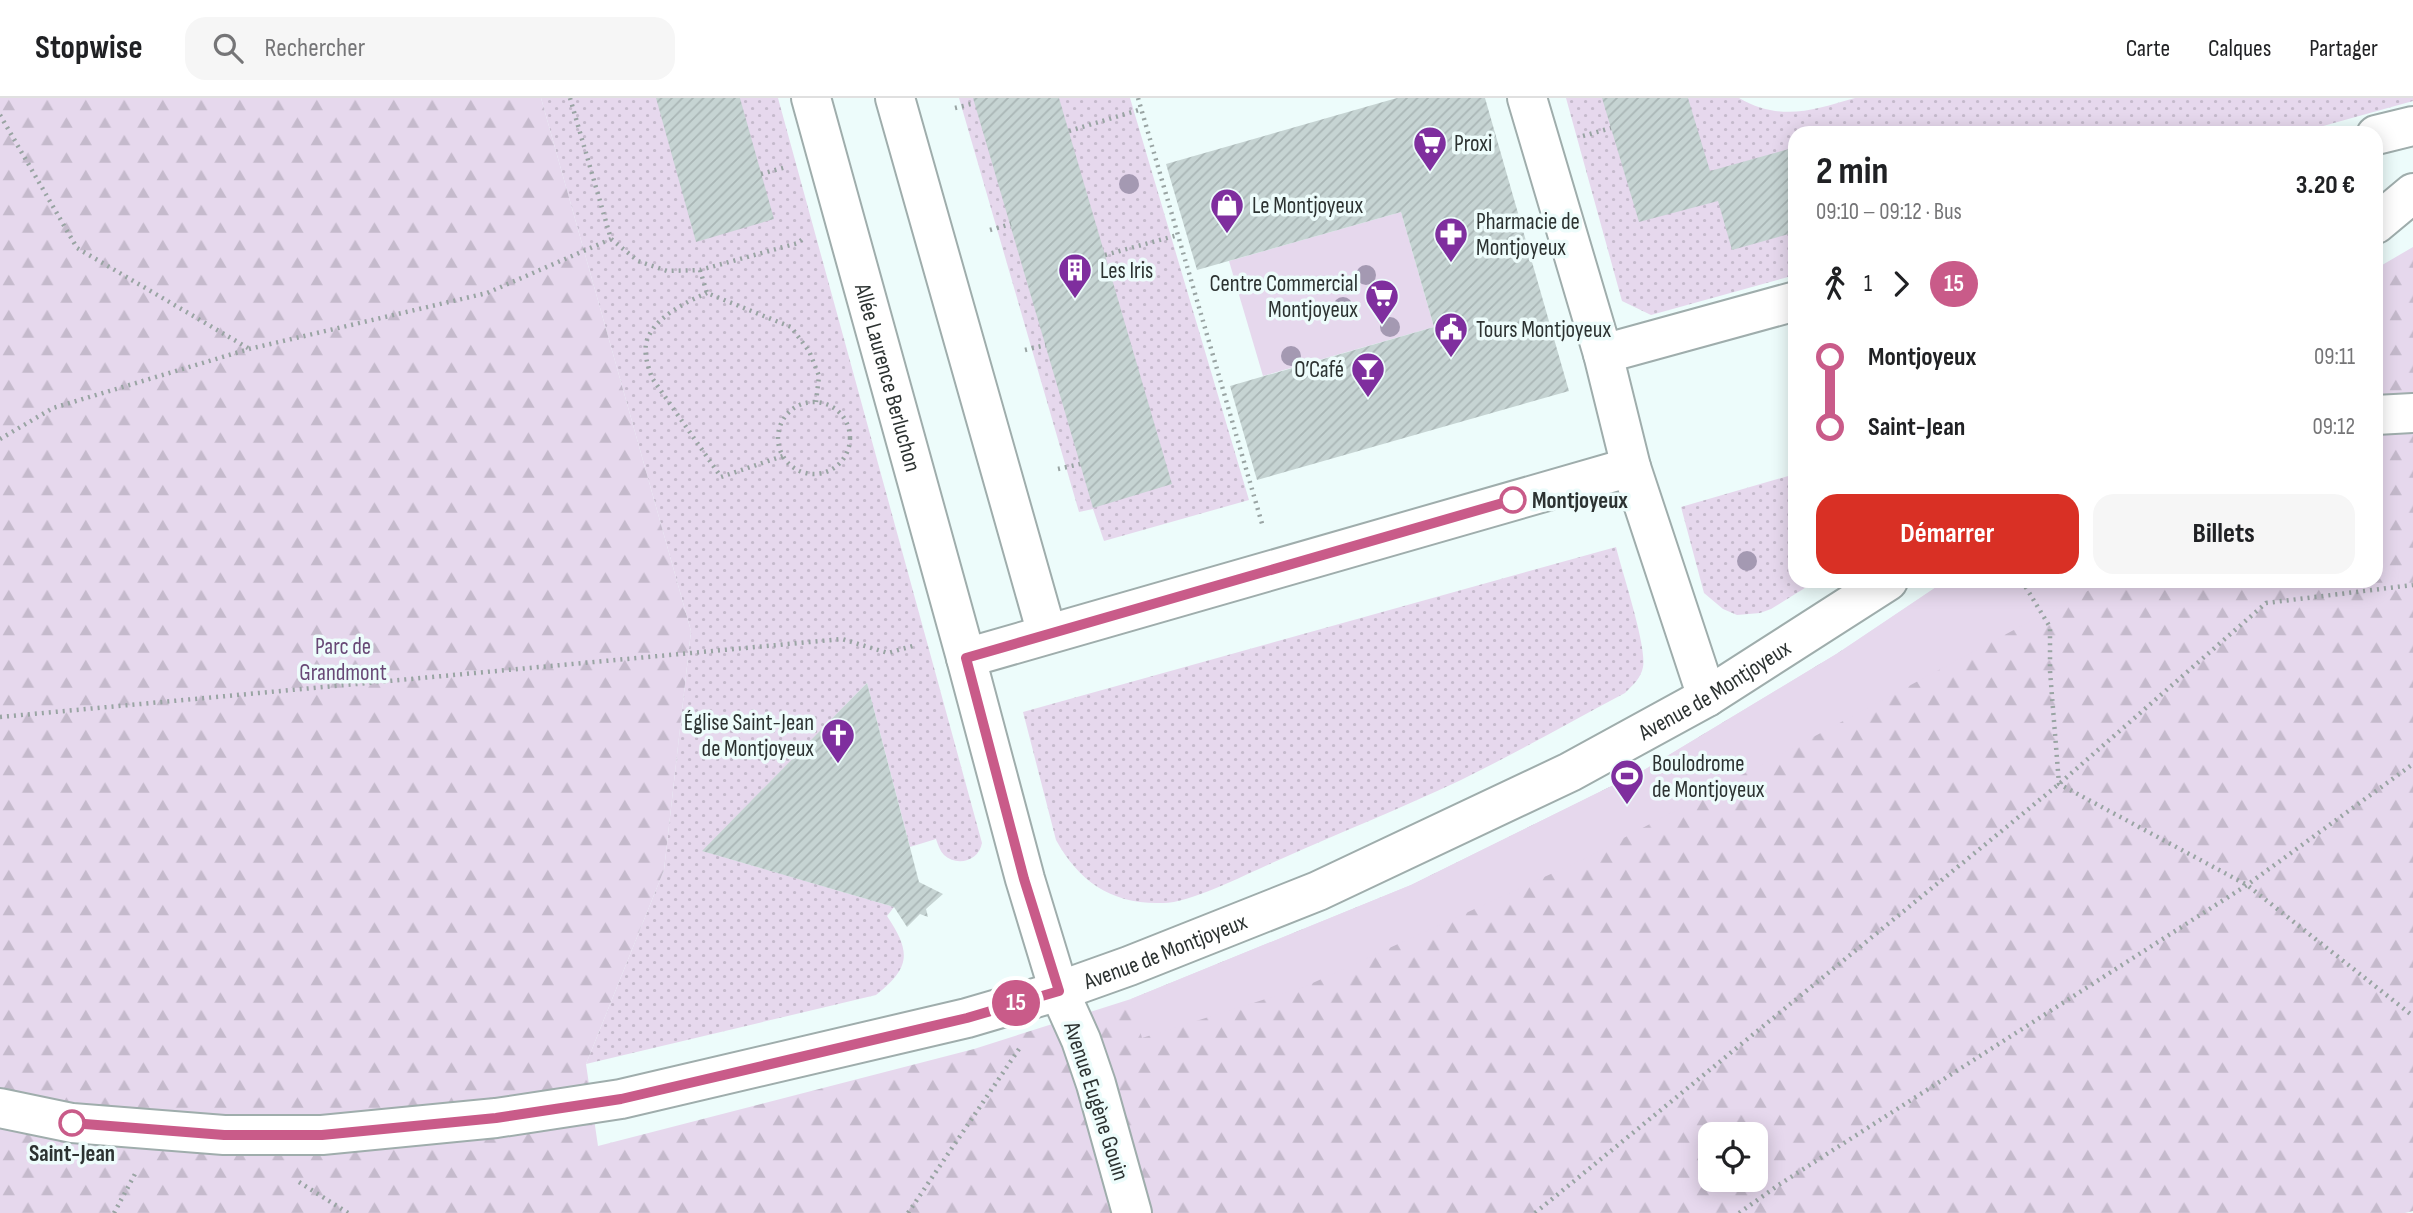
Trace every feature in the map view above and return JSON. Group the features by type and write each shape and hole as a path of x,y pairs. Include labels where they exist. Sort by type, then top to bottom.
{"street":[{"name":"Allée Laurence Berluchon","path":"811,98 966,658 1024,879 1059,991"},
{"path":"895,98 1047,634"},
{"path":"1527,98 1603,354 1631,467 1707,697"},
{"path":"2383,133 2413,126"},
{"path":"2383,218 2413,193"},
{"path":"1603,354 1788,302"},
{"path":"2383,415 2413,413"},
{"path":"966,658 1631,467"},
{"name":"Avenue de Montjoyeux","path":"0,1108 72,1123 224,1135 322,1135 496,1118 621,1099 967,1018 1059,991 1318,891 1570,772 1707,697 1877,588"},
{"name":"Avenue Eugène Gouin","path":"1059,991 1081,1040 1096,1084 1132,1213"}],"path":[{"path":"570,98 611,239 638,261 667,271 700,270 798,243 808,234"},
{"path":"1138,98 1230,398 1276,569"},
{"path":"955,108 975,103"},
{"path":"1069,131 1142,109"},
{"path":"0,115 77,248 249,349"},
{"path":"990,230 1011,224"},
{"path":"1105,255 1178,234"},
{"path":"0,439 53,408 249,349 487,293 611,239"},
{"path":"1187,264 1195,261"},
{"path":"700,270 707,293"},
{"path":"707,293 791,327 809,351 818,376 816,402"},
{"path":"707,293 660,322 648,340 646,359 652,378 720,477 783,456"},
{"path":"1024,350 1046,345"},
{"path":"816,402 834,408 847,424 849,448 836,468 813,474 801,472 791,466 783,456 779,446 781,424 795,408 816,402"},
{"path":"1058,469 1080,464"},
{"path":"1535,1213 2059,784 2266,603 2413,585"},
{"path":"2026,588 2050,627 2050,671 2059,784"},
{"path":"0,717 842,639 888,653 921,644"},
{"path":"1739,1213 1780,1184 2247,885 2413,764"},
{"path":"2059,784 2247,885 2413,1016"},
{"path":"908,1213 1021,1046"}],"green space":[{"name":"Parc de Grandmont","path":"0,98 541,98 691,631 664,870 586,1064 598,1146 974,1049 1131,999 1411,885 1644,770 1838,653 1935,588 2383,588 2383,264 2413,247 2413,1211 0,1213"},
{"path":"541,98 778,98 982,843 977,854 961,861 949,859 944,855 936,839 910,847 867,683 703,851 894,907 887,916 900,940 904,958 896,976 876,995 586,1064 664,870 691,631"},
{"path":"959,98 1130,98 1249,500 1104,541 1093,509 1079,512"},
{"path":"1566,98 1739,98 1769,110 1783,112 1811,110 1855,98 2413,98 2413,101 2323,126 1788,126 1788,277 1651,315 1622,301"},
{"path":"1401,212 1434,327 1263,376 1229,261"},
{"path":"1788,476 1788,588 1805,588 1760,613 1737,615 1723,609 1704,593 1681,507"},
{"path":"1616,547 1641,643 1643,667 1640,675 1625,693 1502,759 1439,790 1222,886 1175,902 1145,903 1128,900 1099,888 1075,868 1056,840 1023,712"},
{"name":"Boulodrome de Montjoyeux","path":"1936,588 2093,588 1588,857 1304,987 1142,1038 1131,999 1411,885 1644,770 1838,653"}],"building":[{"path":"656,98 740,98 774,219 696,242"},
{"name":"Les Iris","path":"973,98 1059,98 1172,484 1093,508"},
{"path":"1397,98 1485,98 1569,391 1257,480 1230,386 1434,327 1401,212 1197,270 1166,164"},
{"path":"1602,98 1688,98 1710,171 1788,149 1788,234 1732,250 1718,201 1639,222"},
{"name":"Église Saint-Jean de Montjoyeux","path":"867,683 919,882 943,894 926,909 928,917 920,914 907,927 894,907 702,851"}],"bus line":[{"name":"15","path":"72,1123 224,1135 322,1135 496,1118 621,1099 967,1018 1059,991 1024,879 966,658 1513,500"}],"place":[{"name":"Proxi","path":"1430,173"},
{"name":"Le Montjoyeux","path":"1227,235"},
{"name":"Pharmacie de Montjoyeux","path":"1451,264"},
{"name":"Les Iris","path":"1075,300"},
{"name":"Centre Commercial Montjoyeux","path":"1382,326"},
{"name":"Tours Montjoyeux","path":"1451,359"},
{"name":"O’Café","path":"1368,399"},
{"name":"Montjoyeux","path":"1513,500"},
{"name":"Église Saint-Jean de Montjoyeux","path":"838,765"},
{"name":"Boulodrome de Montjoyeux","path":"1627,806"},
{"name":"Saint-Jean","path":"72,1123"}]}
